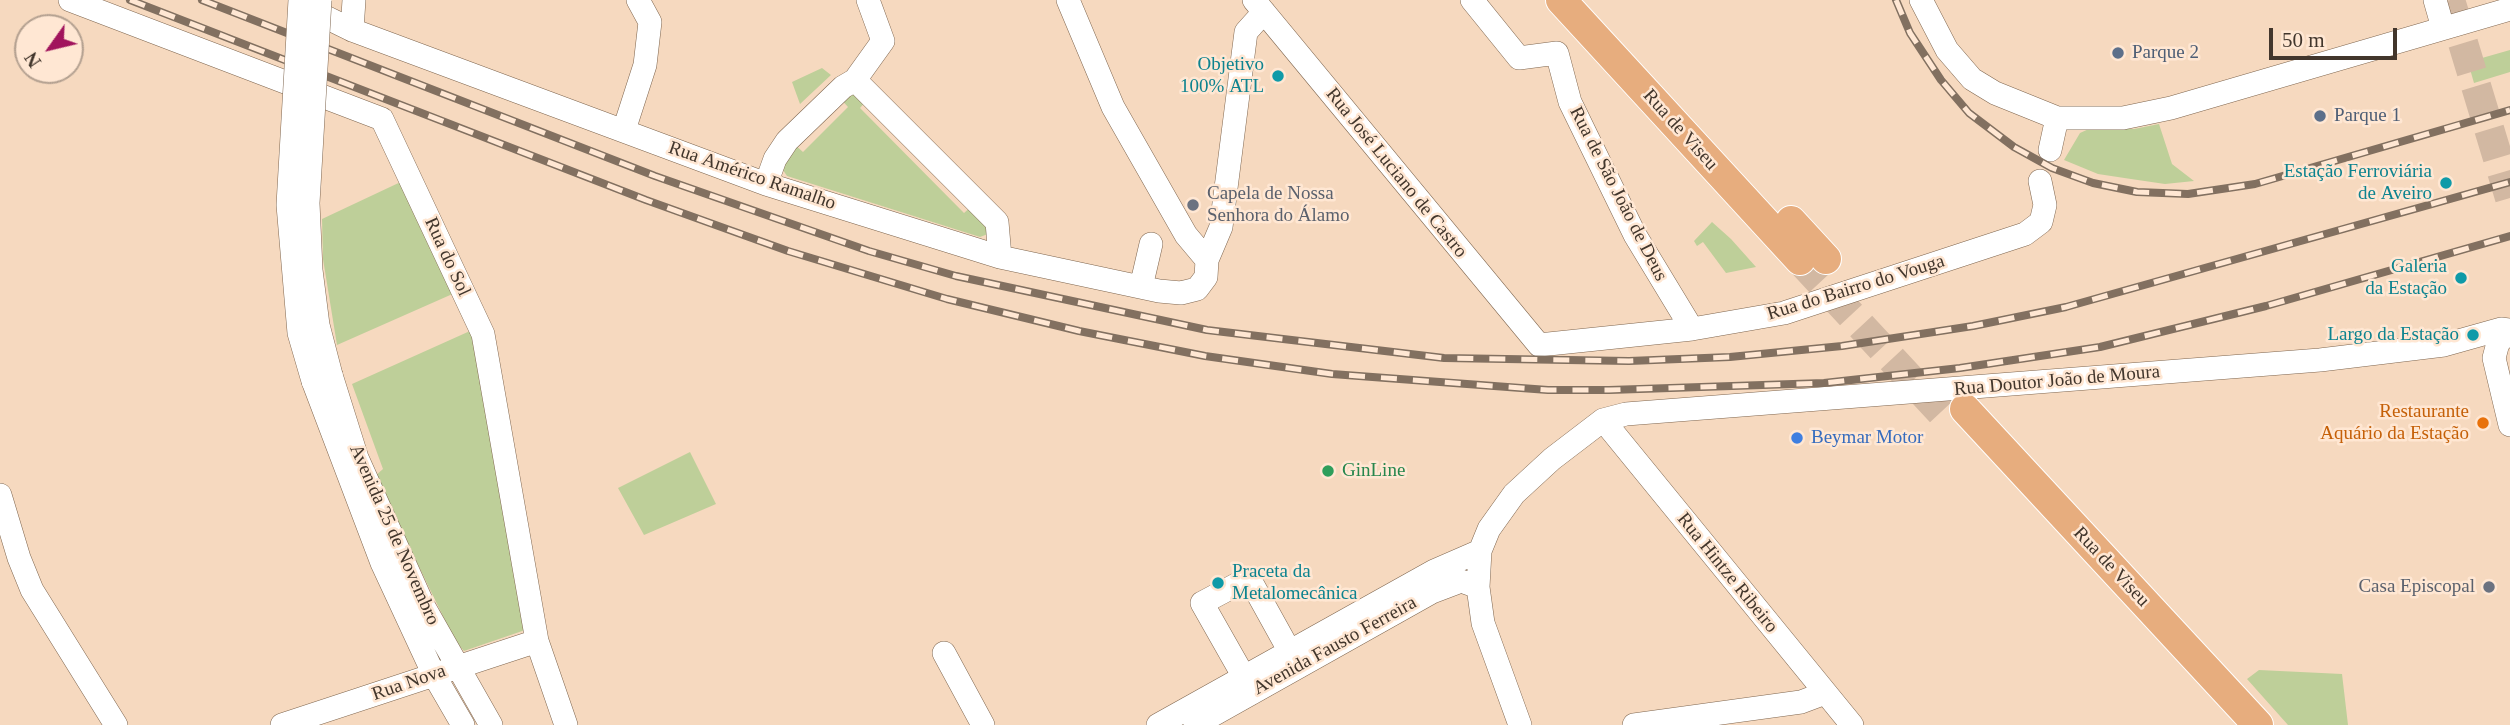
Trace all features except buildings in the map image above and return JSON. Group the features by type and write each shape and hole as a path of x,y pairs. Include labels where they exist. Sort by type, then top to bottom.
{"main road":[{"name":"Rua de Viseu","path":"1561,0 1813,260 1588,0"},
{"name":"Rua de Viseu","path":"2230,725 1953,411 2258,725"}],"street":[{"name":"Rua do Sol","path":"70,0 382,119 483,334 537,641 566,725"},
{"name":"Rua Américo Ramalho","path":"291,0 352,30 766,184 1000,257 1181,293 1197,289 1206,277 1208,260"},
{"name":"Avenida 25 de Novembro","path":"300,0 288,205 299,332 424,607 491,725"},
{"name":"Avenida 25 de Novembro","path":"320,0 308,203 322,378 382,563 434,675 463,725"},
{"path":"352,30 354,0"},
{"path":"624,130 645,65 650,22 638,0"},
{"path":"766,184 775,159 787,142 843,87 855,80 883,41 868,0"},
{"path":"1068,0 1113,107 1186,235 1208,260 1221,227 1246,32 1259,6"},
{"name":"Rua de São João de Deus","path":"1472,0 1518,58 1557,52 1570,102 1635,235 1692,330"},
{"path":"1921,0 1947,50 1972,79 1995,93 2057,118 2123,118 2171,108 2443,28 2485,8 2510,9"},
{"path":"2435,0 2443,28"},
{"name":"Rua José Luciano de Castro","path":"1259,6 1539,345"},
{"path":"855,80 998,222 1000,257"},
{"path":"2050,150 2057,118"},
{"name":"Rua do Bairro do Vouga","path":"1539,345 1692,330 1784,313 2025,234 2041,222 2045,205 2040,181"},
{"path":"1141,287 1150,244"},
{"path":"2510,330 2498,343 2494,358 2510,425"},
{"name":"Rua Doutor João de Moura","path":"1603,421 1626,414 2320,359 2444,345 2510,330"},
{"path":"1520,725 1483,622 1479,587 1480,551 1489,529 1514,494 1552,459 1603,421"},
{"name":"Rua Hintze Ribeiro","path":"1603,421 1852,725"},
{"path":"0,495 15,548 32,590 116,725"},
{"name":"Avenida Fausto Ferreira","path":"1158,725 1434,572 1480,551"},
{"path":"1244,677 1202,603 1249,578 1290,652"},
{"name":"Avenida Fausto Ferreira","path":"1195,725 1432,592 1461,581 1479,587"},
{"name":"Rua Nova","path":"282,725 537,641"},
{"path":"944,653 984,725"},
{"path":"1634,725 1801,702 1825,693"}],"green space":[{"path":"2510,50 2510,72 2474,83 2468,62"},
{"path":"822,68 831,75 800,104 792,82"},
{"path":"852,89 868,99 860,108 964,213 974,204 990,220 988,234 980,237 787,176 781,167 793,143 803,152 848,107 839,97"},
{"path":"2159,124 2172,164 2194,181 2165,184 2098,174 2064,160 2080,133 2091,128 2134,129"},
{"path":"407,179 457,292 337,345 323,259 322,219"},
{"path":"1712,222 1756,267 1726,273 1703,242 1697,246 1694,241"},
{"path":"470,331 485,368 531,628 464,651 455,641 375,476 383,469 352,384"},
{"path":"690,452 716,504 644,535 618,488"},
{"path":"2259,670 2342,674 2348,725 2288,725 2247,679"}],"tunnel":[{"path":"2450,0 2510,198"},
{"path":"1800,260 1941,412"}],"railway":[{"path":"130,0 646,200 788,251 947,299 1079,331 1205,356 1332,374 1548,390 1609,390 1824,383 1960,368 2100,347 2266,306 2510,236"},
{"path":"202,0 655,176 869,251 956,276 1207,330 1444,358 1629,361 1730,357 1842,346 1973,326 2066,307 2510,182"},
{"path":"1896,0 1910,33 1941,80 1969,113 2014,147 2052,168 2093,183 2137,192 2188,194 2255,184 2510,110"}],"place":[{"name":"Parque 2","path":"2118,53"},
{"name":"Objetivo 100% ATL","path":"1278,76"},
{"name":"Parque 1","path":"2320,116"},
{"name":"Estação Ferroviária de Aveiro","path":"2446,183"},
{"name":"Capela de Nossa Senhora do Álamo","path":"1193,205"},
{"name":"Galeria da Estação","path":"2461,278"},
{"name":"Largo da Estação","path":"2473,335"},
{"name":"Restaurante Aquário da Estação","path":"2483,423"},
{"name":"Beymar Motor","path":"1797,438"},
{"name":"GinLine","path":"1328,471"},
{"name":"Praceta da Metalomecânica","path":"1218,583"},
{"name":"Casa Episcopal","path":"2489,587"}]}
